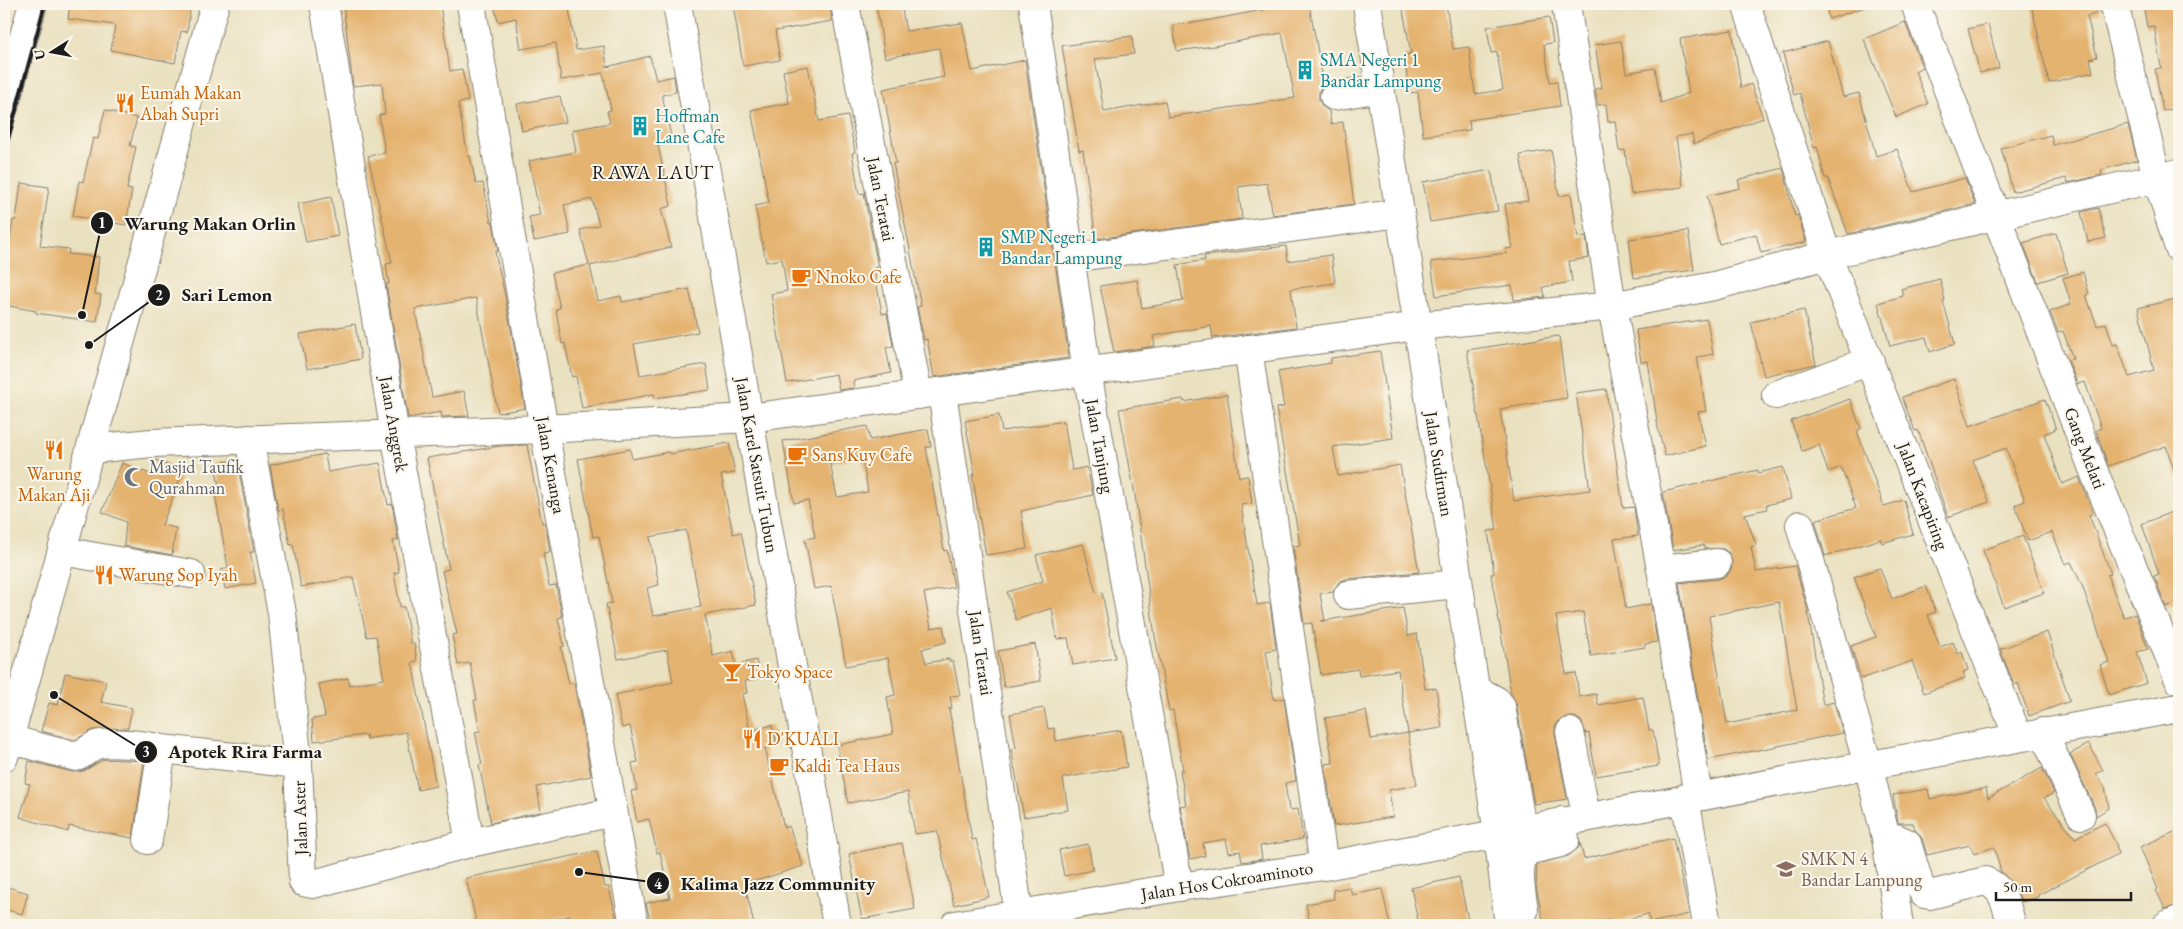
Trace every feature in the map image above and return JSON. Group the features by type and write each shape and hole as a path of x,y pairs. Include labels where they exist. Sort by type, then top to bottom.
{"street":[{"path":"4,106 33,4"},
{"path":"215,4 6,748 76,757 97,745 152,746 162,749 298,764"},
{"name":"Jalan Anggrek","path":"324,4 395,434 470,843"},
{"name":"Jalan Kenanga","path":"471,4 544,428 634,925"},
{"name":"Jalan Karel Satsuit Tubun","path":"677,4 837,925"},
{"name":"Jalan Teratai","path":"845,4 930,393 1019,915"},
{"name":"Jalan Tanjung","path":"1033,4 1087,372 1179,886"},
{"name":"Jalan Sudirman","path":"1366,4 1475,689 1510,831 1509,922"},
{"path":"1566,4 1612,306 1661,569 1692,797 1707,925"},
{"name":"Jalan Kacapiring","path":"1746,4 1827,255 1870,361 2030,735 2081,815"},
{"name":"Gang Melati","path":"1915,4 2095,474 2179,680"},
{"path":"2114,4 2168,176 2179,248"},
{"path":"1334,96 1380,88"},
{"path":"91,449 152,443 749,418 1418,326 1612,306 1714,286 1827,255 2168,176"},
{"path":"1070,258 1400,213"},
{"path":"1248,349 1324,866"},
{"path":"1776,395 1870,361"},
{"name":"Jalan Aster","path":"249,439 282,613 298,764 303,882 307,884 470,843 613,812"},
{"path":"1800,525 1868,765 1886,838 1899,925"},
{"path":"62,551 191,574"},
{"path":"1661,569 1717,563"},
{"path":"1348,595 1458,584"},
{"name":"Jalan Hos Cokroaminoto","path":"955,925 1179,886 1324,866 2179,708"},
{"path":"1509,922 1524,911 1519,865 1522,857 1526,851 1560,843 1565,840 1574,819 1570,732"},
{"path":"148,840 162,749"},
{"path":"1886,838 1896,838 1907,843 1924,894 1930,895 1985,881 1998,887 2012,925"},
{"path":"2168,925 2179,920"}],"building":[{"path":"70,4 191,4 187,32 181,31 175,63 111,50 115,25 68,19"},
{"path":"343,4 440,4 450,71 462,69 468,101 458,103 468,156 470,156 476,184 483,183 491,222 493,222 498,251 495,252 505,296 525,408 498,413 476,298 415,309 432,397 464,391 469,416 442,417 441,412 408,418 386,284 389,284 386,264 392,263 368,156 385,153 379,115 385,114 382,83 353,86"},
{"path":"494,4 568,4 576,50 604,46 607,67 650,56 656,80 674,76 676,92 662,95 672,141 658,145 671,206 661,209 671,247 590,266 598,301 621,296 622,302 689,289 698,332 634,344 640,375 706,364 710,390 655,398 654,394 582,408 576,376 572,377 565,343 562,344 556,309 560,308 552,273 589,265 580,230 599,225 592,199 564,205 570,234 534,241 529,217 540,215 529,161 576,152 572,130 610,123 607,111 611,110 603,73 561,80 556,43 521,49 516,18 498,22"},
{"path":"733,4 830,4 832,21 775,31 780,60 743,66"},
{"name":"SMP Negeri 1 Bandar Lampung","path":"876,4 901,4 906,31 962,23 972,71 1025,60 1069,358 934,377 927,339 924,340 917,307 921,306 893,163 896,163 883,89 944,77 939,48 885,58"},
{"path":"1294,4 1309,4 1324,84 1319,91 1319,99 1322,106 1329,111 1331,124 1343,122 1354,204 1273,215 1267,183 1238,187 1242,219 1096,239 1083,150 1079,151 1062,46 1132,36 1134,54 1095,59 1104,112 1165,101 1168,117 1295,98 1282,33 1177,51 1173,25 1200,22"},
{"path":"1402,4 1446,4 1453,49 1469,47 1475,94 1503,90 1497,52 1491,53 1487,27 1549,17 1553,43 1544,44 1550,82 1557,81 1560,106 1469,120 1470,130 1423,136 1418,92 1409,93 1404,55 1411,54"},
{"path":"1825,4 1867,4 1868,6 1829,19"},
{"path":"2031,4 2099,4 2100,13 2087,16 2097,57 2090,59 2093,72 2049,83"},
{"path":"2143,4 2179,4 2179,108 2163,111 2155,69 2161,68 2154,26 2147,27"},
{"path":"1905,22 1922,67 1915,71 1928,104 1896,117 1864,39"},
{"path":"1988,24 1999,68 1980,73 1968,29"},
{"path":"1732,30 1741,88 1751,84 1763,118 1694,144 1692,134 1676,137 1683,187 1631,194 1625,150 1619,151 1615,121 1608,122 1606,104 1598,105 1595,89 1602,88 1595,45 1621,41 1626,73 1655,68 1661,103 1689,93 1680,39"},
{"path":"1828,41 1843,97 1859,93 1876,156 1897,149 1913,192 1965,178 1975,204 1848,234 1828,178 1825,178 1817,147 1814,148 1800,93 1794,95 1783,53"},
{"path":"808,66 819,121 848,116 855,152 852,153 859,194 864,193 878,267 874,268 882,314 887,313 893,346 886,348 891,373 853,381 854,388 839,390 836,374 787,383 771,294 787,291 782,259 766,262 755,206 769,203 751,110 789,103 783,71"},
{"path":"560,96 566,122 522,131 517,104"},
{"path":"105,110 137,118 130,146 136,147 127,189 132,190 126,225 73,216 79,181 83,182 93,138 98,139"},
{"path":"2128,124 2137,160 2101,170 2102,175 2068,183 2066,178 2013,192 2001,148 2051,135 2053,145"},
{"path":"1551,150 1559,196 1571,194 1578,237 1586,236 1589,258 1569,261 1572,282 1543,287 1545,297 1514,300 1512,285 1436,296 1431,262 1507,253 1506,249 1512,248 1505,204 1528,201 1520,155"},
{"path":"1783,168 1795,216 1798,215 1806,242 1761,253 1756,234 1719,244 1707,196 1740,188 1738,180"},
{"path":"1491,170 1498,211 1430,222 1423,182"},
{"path":"21,183 49,187 40,246 69,249 68,254 99,257 95,294 101,295 97,322 36,313 36,311 4,305 4,252 8,252 13,220 16,220"},
{"path":"331,197 338,236 306,242 298,204"},
{"path":"2098,208 2106,238 2088,242 2081,212"},
{"path":"1688,231 1694,270 1634,278 1629,239"},
{"path":"2056,233 2068,273 2038,282 2023,243"},
{"path":"1286,246 1288,261 1331,255 1335,283 1291,289 1296,327 1213,338 1211,326 1153,336 1155,346 1114,352 1100,286 1137,280 1142,308 1183,301 1177,265 1205,260 1204,256"},
{"path":"2083,272 2089,294 2086,295 2097,326 2106,323 2113,345 2117,344 2129,377 2154,370 2138,308 2179,298 2179,476 2176,476 2166,446 2108,466 2096,430 2101,428 2085,382 2077,384 2068,360 2073,359 2063,331 2058,332 2050,312 2071,304 2063,278"},
{"path":"1940,279 1945,300 1943,301 1955,344 1930,352 1926,337 1890,346 1878,303 1903,296 1901,289"},
{"path":"1804,310 1816,364 1764,376 1751,322"},
{"path":"1707,319 1713,354 1697,357 1706,411 1698,412 1706,446 1665,456 1658,428 1648,361 1641,362 1636,330"},
{"path":"355,324 361,359 307,369 300,334"},
{"path":"1559,336 1567,398 1500,409 1514,501 1590,490 1576,393 1606,389 1623,508 1634,507 1638,536 1614,539 1626,609 1651,604 1657,642 1645,644 1645,647 1591,656 1583,612 1556,616 1566,674 1576,673 1579,697 1596,694 1598,705 1643,697 1649,730 1653,730 1659,766 1596,776 1589,733 1586,734 1581,721 1575,717 1567,717 1559,721 1555,726 1555,734 1567,799 1534,804 1516,703 1511,694 1491,574 1494,574 1488,531 1497,530 1467,350"},
{"path":"1380,351 1393,438 1333,447 1338,476 1400,465 1419,572 1346,579 1339,582 1333,592 1320,594 1325,620 1403,608 1408,636 1417,634 1425,689 1436,688 1442,728 1408,733 1398,670 1359,676 1358,669 1321,675 1312,623 1304,624 1293,546 1300,545 1276,408 1284,407 1278,372 1331,363 1331,358"},
{"path":"1954,379 1970,426 2045,399 2056,429 2044,434 2062,484 2079,477 2093,513 2089,515 2111,574 2107,575 2124,617 2135,614 2148,649 2137,652 2147,683 2109,695 2100,665 2109,662 2082,585 2071,562 2065,564 2052,532 2028,541 2015,505 2025,501 2006,448 1973,460 1989,502 1948,517 1918,430 1915,431 1902,397"},
{"path":"1227,394 1239,477 1248,476 1252,503 1241,505 1257,605 1270,603 1276,649 1266,651 1274,700 1284,698 1296,781 1285,783 1289,810 1298,809 1303,839 1260,846 1262,859 1242,862 1240,851 1229,853 1226,839 1203,843 1205,856 1190,859 1180,806 1186,805 1180,770 1183,770 1173,710 1169,711 1155,636 1135,495 1119,409 1183,399 1184,402"},
{"path":"1850,399 1861,429 1857,431 1884,506 1904,500 1913,534 1882,543 1881,539 1825,556 1815,520 1856,508 1841,467 1828,472 1819,445 1802,451 1791,421"},
{"path":"999,415 1002,431 1064,421 1072,470 1087,467 1093,495 1021,511 1027,549 986,555 972,475 975,474 965,421"},
{"path":"867,426 870,440 928,429 931,447 926,447 944,551 947,550 954,587 924,593 931,628 943,626 946,642 922,649 926,663 949,659 949,661 953,661 960,695 950,696 952,708 949,708 972,840 976,839 989,897 954,905 937,831 915,834 908,792 848,803 837,745 893,734 887,697 895,695 888,658 846,666 831,586 814,589 805,539 815,537 808,500 794,503 783,441","holes":["862,457 868,492 837,497 830,463"]},
{"path":"729,443 735,473 721,475 733,534 741,532 756,605 705,615 713,656 733,651 736,665 756,660 760,678 745,681 747,693 742,694 750,731 772,725 777,745 765,748 784,828 789,826 803,866 759,880 744,881 754,925 651,925 646,903 670,898 660,852 657,853 649,819 637,822 631,791 637,790 632,763 638,762 630,726 622,728 615,695 673,682 667,650 618,659 606,604 612,603 599,536 593,537 578,459 630,449 632,459 669,452 670,454","holes":["686,530 701,607 653,616 647,588 659,585 650,537"]},
{"path":"527,445 542,523 545,523 550,552 543,553 549,586 556,585 562,617 558,618 564,646 561,647 569,684 574,683 591,776 537,787 541,812 491,823 479,765 482,764 475,732 480,731 474,700 477,700 470,663 458,665 452,635 457,634 442,571 449,569 427,458 500,446"},
{"path":"325,454 328,472 380,463 388,505 392,504 398,540 393,541 399,572 394,573 400,607 404,607 411,644 414,643 417,661 412,662 436,786 418,790 406,732 367,739 366,735 314,741 312,719 325,717 319,684 348,678 350,685 384,679 376,636 367,637 353,577 301,587 293,544 290,545 283,509 278,510 270,465"},
{"path":"156,460 183,471 162,525 176,528 172,555 124,546 126,522 102,512 122,463 150,474"},
{"path":"237,460 254,552 250,552 256,583 225,589 221,570 228,568 215,494 220,493 215,463"},
{"path":"1783,467 1791,499 1766,505 1767,509 1745,514 1756,545 1751,547 1756,572 1795,566 1807,607 1823,705 1834,702 1843,733 1708,760 1679,583 1719,579 1726,576 1731,570 1732,561 1729,553 1723,549 1705,549 1703,545 1673,550 1663,492 1758,470 1758,473","holes":["1779,602 1797,710 1727,724 1709,616"]},
{"path":"2179,509 2179,602 2166,607 2154,576 2159,574 2142,524"},
{"path":"2023,536 2044,593 2004,607 1983,550"},
{"path":"1083,544 1096,593 1102,592 1115,658 1073,665 1068,638 1057,639 1052,608 1016,620 1007,592 1043,581 1036,555"},
{"path":"1880,568 1892,599 1926,586 1936,612 1928,615 1940,647 1953,642 1958,654 1962,652 1968,670 1963,672 1965,678 1924,693 1912,661 1861,679 1851,646 1876,637 1854,577"},
{"path":"2047,632 2070,701 2029,716 2018,683 2014,685 2000,649"},
{"path":"1035,644 1041,681 1004,687 998,651"},
{"path":"65,673 106,681 101,702 132,708 128,728 93,730 75,740 41,731 49,703 58,705"},
{"path":"1044,708 1048,729 1054,728 1056,741 1121,730 1127,767 1063,778 1068,810 1024,817 1011,749 1016,748 1010,714"},
{"path":"1366,711 1371,739 1408,733 1417,785 1389,790 1393,817 1334,826 1325,764 1333,763 1325,718"},
{"path":"2089,744 2103,770 2096,774 2105,787 2109,808 2096,816 2095,808 2070,754"},
{"path":"104,759 144,761 133,838 69,826 68,832 20,817 30,784 25,783 29,761 72,772 84,771"},
{"path":"2042,768 2054,793 2044,798 2075,838 2105,823 2116,844 2118,854 2038,895 2038,897 2022,902 2013,884 2001,872 1994,847 1974,854 1970,845 1927,855 1922,838 1915,830 1913,823 1898,823 1893,795 1928,789 1930,799 1986,788 1988,798"},
{"path":"2179,830 2179,905 2165,909 2140,847"},
{"path":"1673,838 1689,914 1650,923 1648,914 1609,924 1608,920 1584,925 1544,925 1536,886 1537,864 1568,856 1579,847 1580,842 1584,859"},
{"path":"902,843 915,909 862,919 849,854"},
{"path":"1088,844 1093,870 1064,876 1059,850"},
{"path":"597,851 605,887 609,887 618,925 570,925 569,916 527,925 477,925 466,878"},
{"path":"1459,877 1469,925 1419,925 1411,888"},
{"path":"4,886 28,893 22,914 4,909"},
{"path":"1350,887 1352,895 1382,889 1390,925 1310,925 1306,904 1334,899 1333,890"}],"railway":[{"path":"4,154 45,4"}],"place":[{"name":"SMA Negeri 1 Bandar Lampung","path":"1305,70"},
{"name":"Eumah Makan Abah Supri","path":"125,103"},
{"name":"Hoffman Lane Cafe","path":"640,126"},
{"name":"SMP Negeri 1 Bandar Lampung","path":"986,247"},
{"name":"Nnoko Cafe","path":"801,277"},
{"name":"Warung Makan Orlin","path":"82,315"},
{"name":"Sari Lemon","path":"89,345"},
{"name":"Warung Makan Aji","path":"54,450"},
{"name":"Sans Kuy Cafe","path":"797,455"},
{"name":"Masjid Taufik Qurahman","path":"134,477"},
{"name":"Warung Sop Iyah","path":"104,575"},
{"name":"Tokyo Space","path":"732,672"},
{"name":"Apotek Rira Farma","path":"54,695"},
{"name":"D'KUALI","path":"752,739"},
{"name":"Kaldi Tea Haus","path":"779,766"},
{"name":"SMK N 4 Bandar Lampung","path":"1786,869"},
{"name":"Kalima Jazz Community","path":"579,872"}],"district":[{"name":"RAWA LAUT","path":"653,172"}]}
